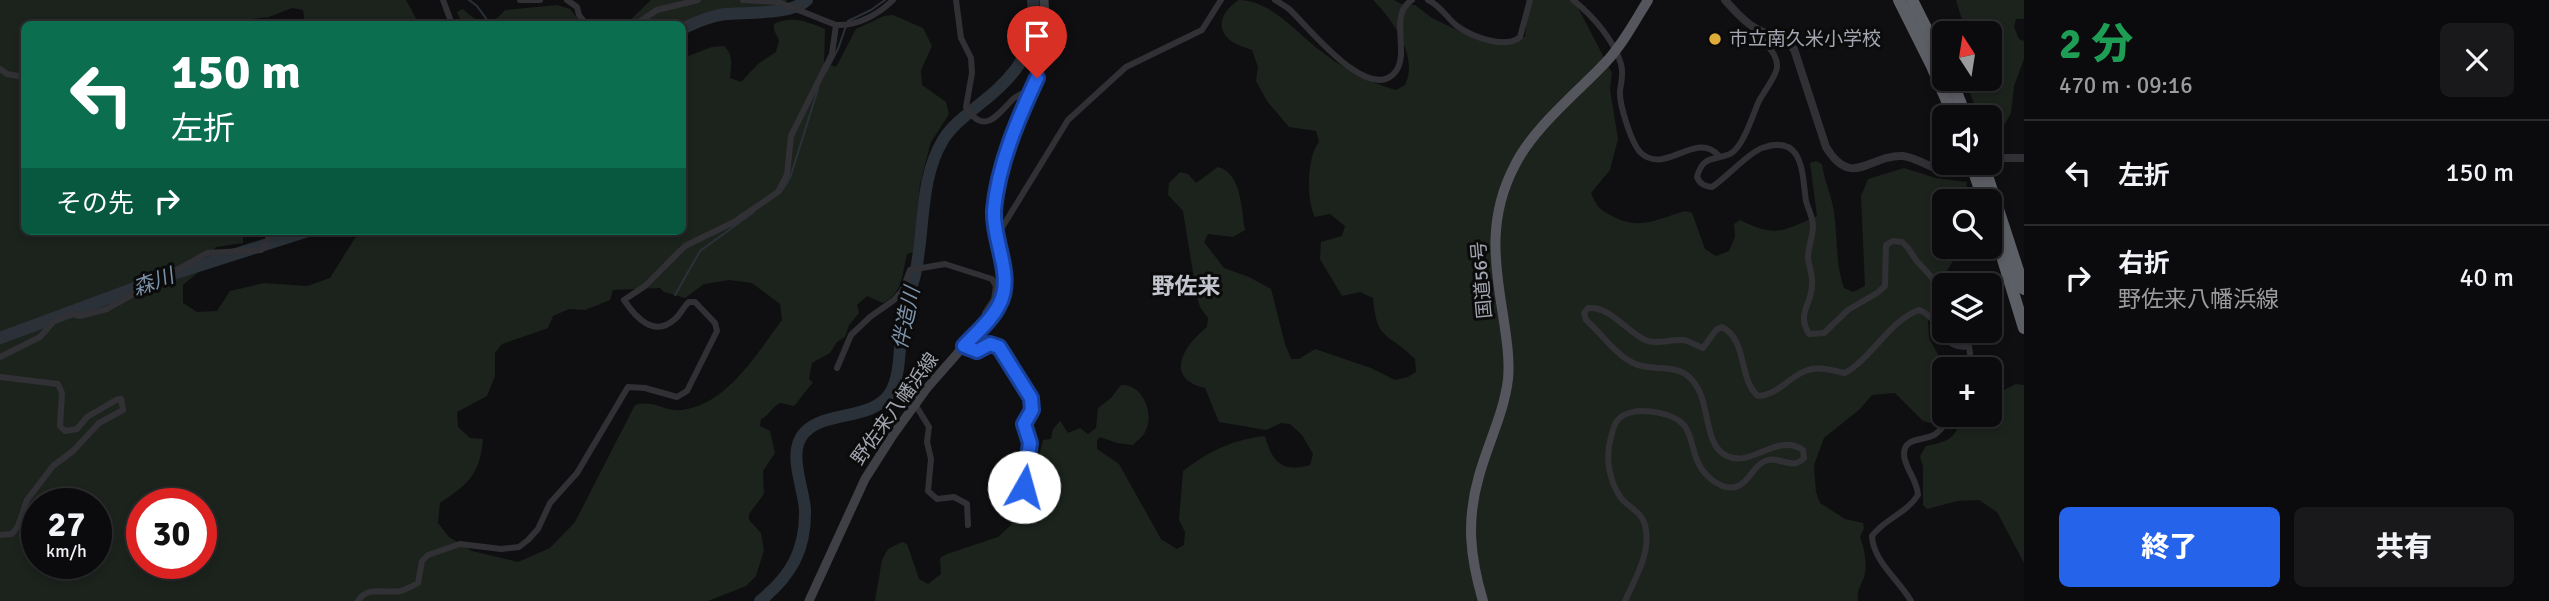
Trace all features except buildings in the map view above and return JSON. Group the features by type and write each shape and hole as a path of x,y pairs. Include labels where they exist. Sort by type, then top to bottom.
{"highway":[{"name":"国道56号","path":"1483,601 1470,538 1472,507 1479,476 1502,409 1508,377 1508,347 1495,261 1495,220 1516,163 1537,134 1608,60 1648,0"},
{"path":"1899,0 1949,105"},
{"path":"1912,0 1932,40"},
{"path":"1987,175 2024,289"},
{"path":"2002,256 2024,328"}],"main road":[{"name":"野佐来八幡浜線","path":"809,601 865,479 915,404 1000,304 1004,288 995,230 995,209 1003,168 1042,64 1045,45 1044,0"}],"street":[{"path":"443,0 451,21"},
{"path":"520,0 540,0"},
{"path":"567,0 579,3 579,15 584,21"},
{"path":"640,21 657,10 698,0"},
{"path":"743,0 778,2 835,25 864,20 893,0"},
{"path":"956,0 961,38 971,58 972,72 966,107 972,117 978,122 986,122 1004,111 1013,99 1032,90"},
{"path":"995,230 1003,226 1068,120 1126,67 1202,30 1221,0"},
{"path":"1275,0 1289,9 1328,51 1346,65 1373,79 1382,80 1392,76 1398,68 1401,15 1406,4 1412,0"},
{"path":"1428,0 1439,6 1460,27 1495,41 1510,43 1520,37 1530,0"},
{"path":"1573,0 1612,43 1623,74 1620,104 1639,151 1650,159 1666,160 1699,147 1714,150 1719,156"},
{"path":"1725,0 1741,18 1757,29 1784,38 1794,49 1826,146 1842,166 1864,168 1892,157 1906,156 1932,166"},
{"path":"358,601 363,594 371,591 402,591 418,583 422,561 428,555 460,544 501,549 519,547 538,529 550,503 577,473 628,387 645,388 677,397 687,391 716,335 717,327 695,302 690,302 673,321 655,328 645,325 624,300 645,286 685,246 734,222 778,192 787,175 791,136 832,54 835,25"},
{"path":"1757,29 1760,38 1775,57 1776,73 1738,148 1709,159 1699,169 1697,177 1704,186 1712,187 1761,148 1786,146 1797,154 1813,220 1808,252 1813,280 1812,291 1803,315 1803,323 1810,334 1824,332 1848,310 1877,293 1885,285 1886,245 1893,241 1902,242 1932,278"},
{"path":"0,69 7,74 21,76"},
{"path":"2002,158 2024,158"},
{"path":"0,357 40,337 54,321 72,314 79,316 107,309 207,254 261,250 270,235"},
{"path":"837,368 851,335 894,300 902,291 909,270 945,264 992,279 996,286 994,299 985,313 988,319"},
{"path":"1625,601 1644,557 1646,534 1645,523 1622,499 1609,471 1609,442 1615,421 1619,417 1630,412 1659,413 1682,423 1689,433 1701,468 1715,482 1726,488 1738,486 1749,478 1759,464 1770,459 1792,465 1799,464 1804,458 1803,450 1798,446 1787,445 1744,458 1733,459 1724,455 1716,448 1712,437 1703,396 1689,377 1665,368 1645,368 1620,355 1586,320 1584,313 1588,309 1605,311 1646,341 1655,343 1679,340 1703,348 1716,330 1722,327 1733,336 1749,387 1758,396 1767,396 1808,370 1825,369 1845,373 1857,366 1900,321 1919,310 1928,313 1948,343 1961,348 1969,346"},
{"path":"1968,343 1970,357"},
{"path":"964,346 977,351 990,344 999,347 1031,398 1032,410 1024,424 1030,443 1024,487"},
{"path":"0,377 58,384 62,393 60,426 65,431 77,429 87,417 116,400 121,399 123,410 99,423 73,451 53,466 27,500 18,526 12,534 0,534"},
{"path":"915,404 929,427 926,442 931,459 928,491 937,499 954,497 967,504 968,525"},
{"path":"1911,601 1876,555 1872,537 1882,525 1906,510 1918,495 1917,483 1906,463 1906,446 1912,440 1935,435 1942,427"}],"shaded area":[{"path":"0,0 406,0 417,21 305,21 303,10 292,8 269,17 236,21 21,21 21,235 243,235 243,243 216,247 197,273 183,285 183,303 197,312 217,311 230,291 264,283 307,286 330,278 355,238 360,235 686,235 686,57 712,47 724,46 731,57 730,78 741,82 758,64 776,52 779,40 774,24 781,21 800,20 825,29 824,63 836,67 856,29 884,16 893,15 923,28 932,46 921,70 922,85 946,102 949,114 931,142 920,184 913,252 907,254 901,282 890,299 883,303 867,296 857,305 859,313 849,325 845,337 837,342 830,353 812,363 809,379 813,383 794,406 780,403 761,419 760,426 770,431 775,453 763,471 764,494 749,514 749,520 761,533 764,550 756,576 746,586 708,601 0,601","holes":["729,280 752,283 780,304 782,320 740,375 714,398 682,410 648,404 635,405 575,522 550,548 518,562 472,551 449,537 438,523 440,503 471,477 481,451 483,439 470,438 458,427 457,412 487,396 495,376 495,353 502,344 548,328 553,316 569,309 585,310 610,300 613,290 660,288 664,292 685,298 704,284"]},
{"path":"651,0 787,0 778,12 744,16 729,12 708,14 686,24 686,21 629,21"},
{"path":"1239,0 1261,5 1291,25 1336,62 1365,78 1396,90 1405,85 1408,74 1406,51 1396,28 1373,0 1394,0 1401,4 1415,5 1432,18 1476,39 1506,41 1525,37 1528,5 1526,0 1574,0 1612,73 1610,90 1618,139 1610,170 1591,193 1599,207 1612,216 1631,223 1657,220 1685,211 1692,213 1705,249 1716,256 1729,251 1735,237 1734,224 1740,220 1771,231 1787,229 1817,216 1810,163 1816,161 1822,164 1833,206 1841,279 1844,288 1853,292 1865,286 1861,196 1868,179 1904,168 1936,178 1967,182 1966,189 1932,189 1932,259 1954,259 1946,273 1932,273 1929,338 1939,357 1932,357 1932,422 1923,421 1895,393 1872,395 1860,409 1824,438 1814,465 1816,492 1820,503 1845,519 1863,523 1860,537 1866,569 1858,601 875,601 882,560 888,549 902,542 907,544 919,579 928,584 941,574 940,558 998,537 1011,525 1018,506 1038,485 1043,440 1051,439 1053,429 1060,421 1068,433 1080,428 1088,434 1096,428 1098,408 1111,398 1121,385 1135,389 1141,395 1148,409 1148,425 1144,434 1133,445 1100,437 1097,440 1097,449 1119,464 1161,539 1177,549 1184,545 1185,532 1179,520 1183,471 1202,458 1221,447 1265,436 1271,453 1280,463 1292,468 1310,465 1313,454 1302,435 1290,424 1281,423 1266,430 1219,422 1205,388 1184,377 1181,369 1185,352 1207,327 1208,318 1197,297 1183,211 1168,195 1169,183 1180,172 1188,174 1196,183 1218,167 1232,177 1239,193 1245,230 1233,237 1208,234 1204,242 1224,268 1271,289 1291,359 1299,359 1315,349 1371,368 1395,380 1416,372 1415,359 1381,329 1377,322 1373,298 1360,292 1342,296 1320,259 1321,242 1342,236 1345,226 1330,214 1315,217 1312,210 1309,178 1312,157 1319,142 1316,131 1289,127 1267,101 1256,81 1258,67 1252,50 1233,42 1223,30 1223,19 1229,8"},
{"path":"1956,0 2024,0 2024,19 2016,19 2014,27 2019,39 2024,41 2024,59 2014,86 2011,113 2002,129 2002,105 1975,105 1969,91 2002,91 2002,21 1962,21"},
{"path":"557,5 570,9 580,21 492,21 505,10"},
{"path":"463,9 481,21 461,21 457,12"},
{"path":"2016,384 2024,385 2024,563 1997,512 1979,500 1957,501 1927,509 1923,505 1923,467 1920,456 1926,446 1951,437 1958,427 2002,427 2002,391"}],"waterway":[{"path":"469,0 488,21"},
{"name":"森川","path":"686,27 714,16 780,10 800,5 807,0"},
{"path":"848,21 885,0"},
{"name":"伴造川","path":"760,601 788,572 803,538 805,510 796,459 800,440 814,425 872,408 882,402 894,385 903,315 915,275 926,188 935,155 951,129 999,87 1022,60 1032,38 1033,0"},
{"path":"826,72 846,26"},
{"path":"781,192 790,178 818,89"},
{"path":"675,295 700,251 754,212"},
{"name":"森川","path":"0,338 173,274 295,235"}],"place":[{"name":"市立南久米小学校","path":"1715,39"}],"district":[{"name":"野佐来","path":"1186,286"}],"route":[{"path":"1024,487 1030,443 1024,424 1032,410 1031,398 999,347 990,344 982,350 971,351 964,346 993,314 1002,297 1004,278 995,230 995,209 1003,168 1037,78"}]}
